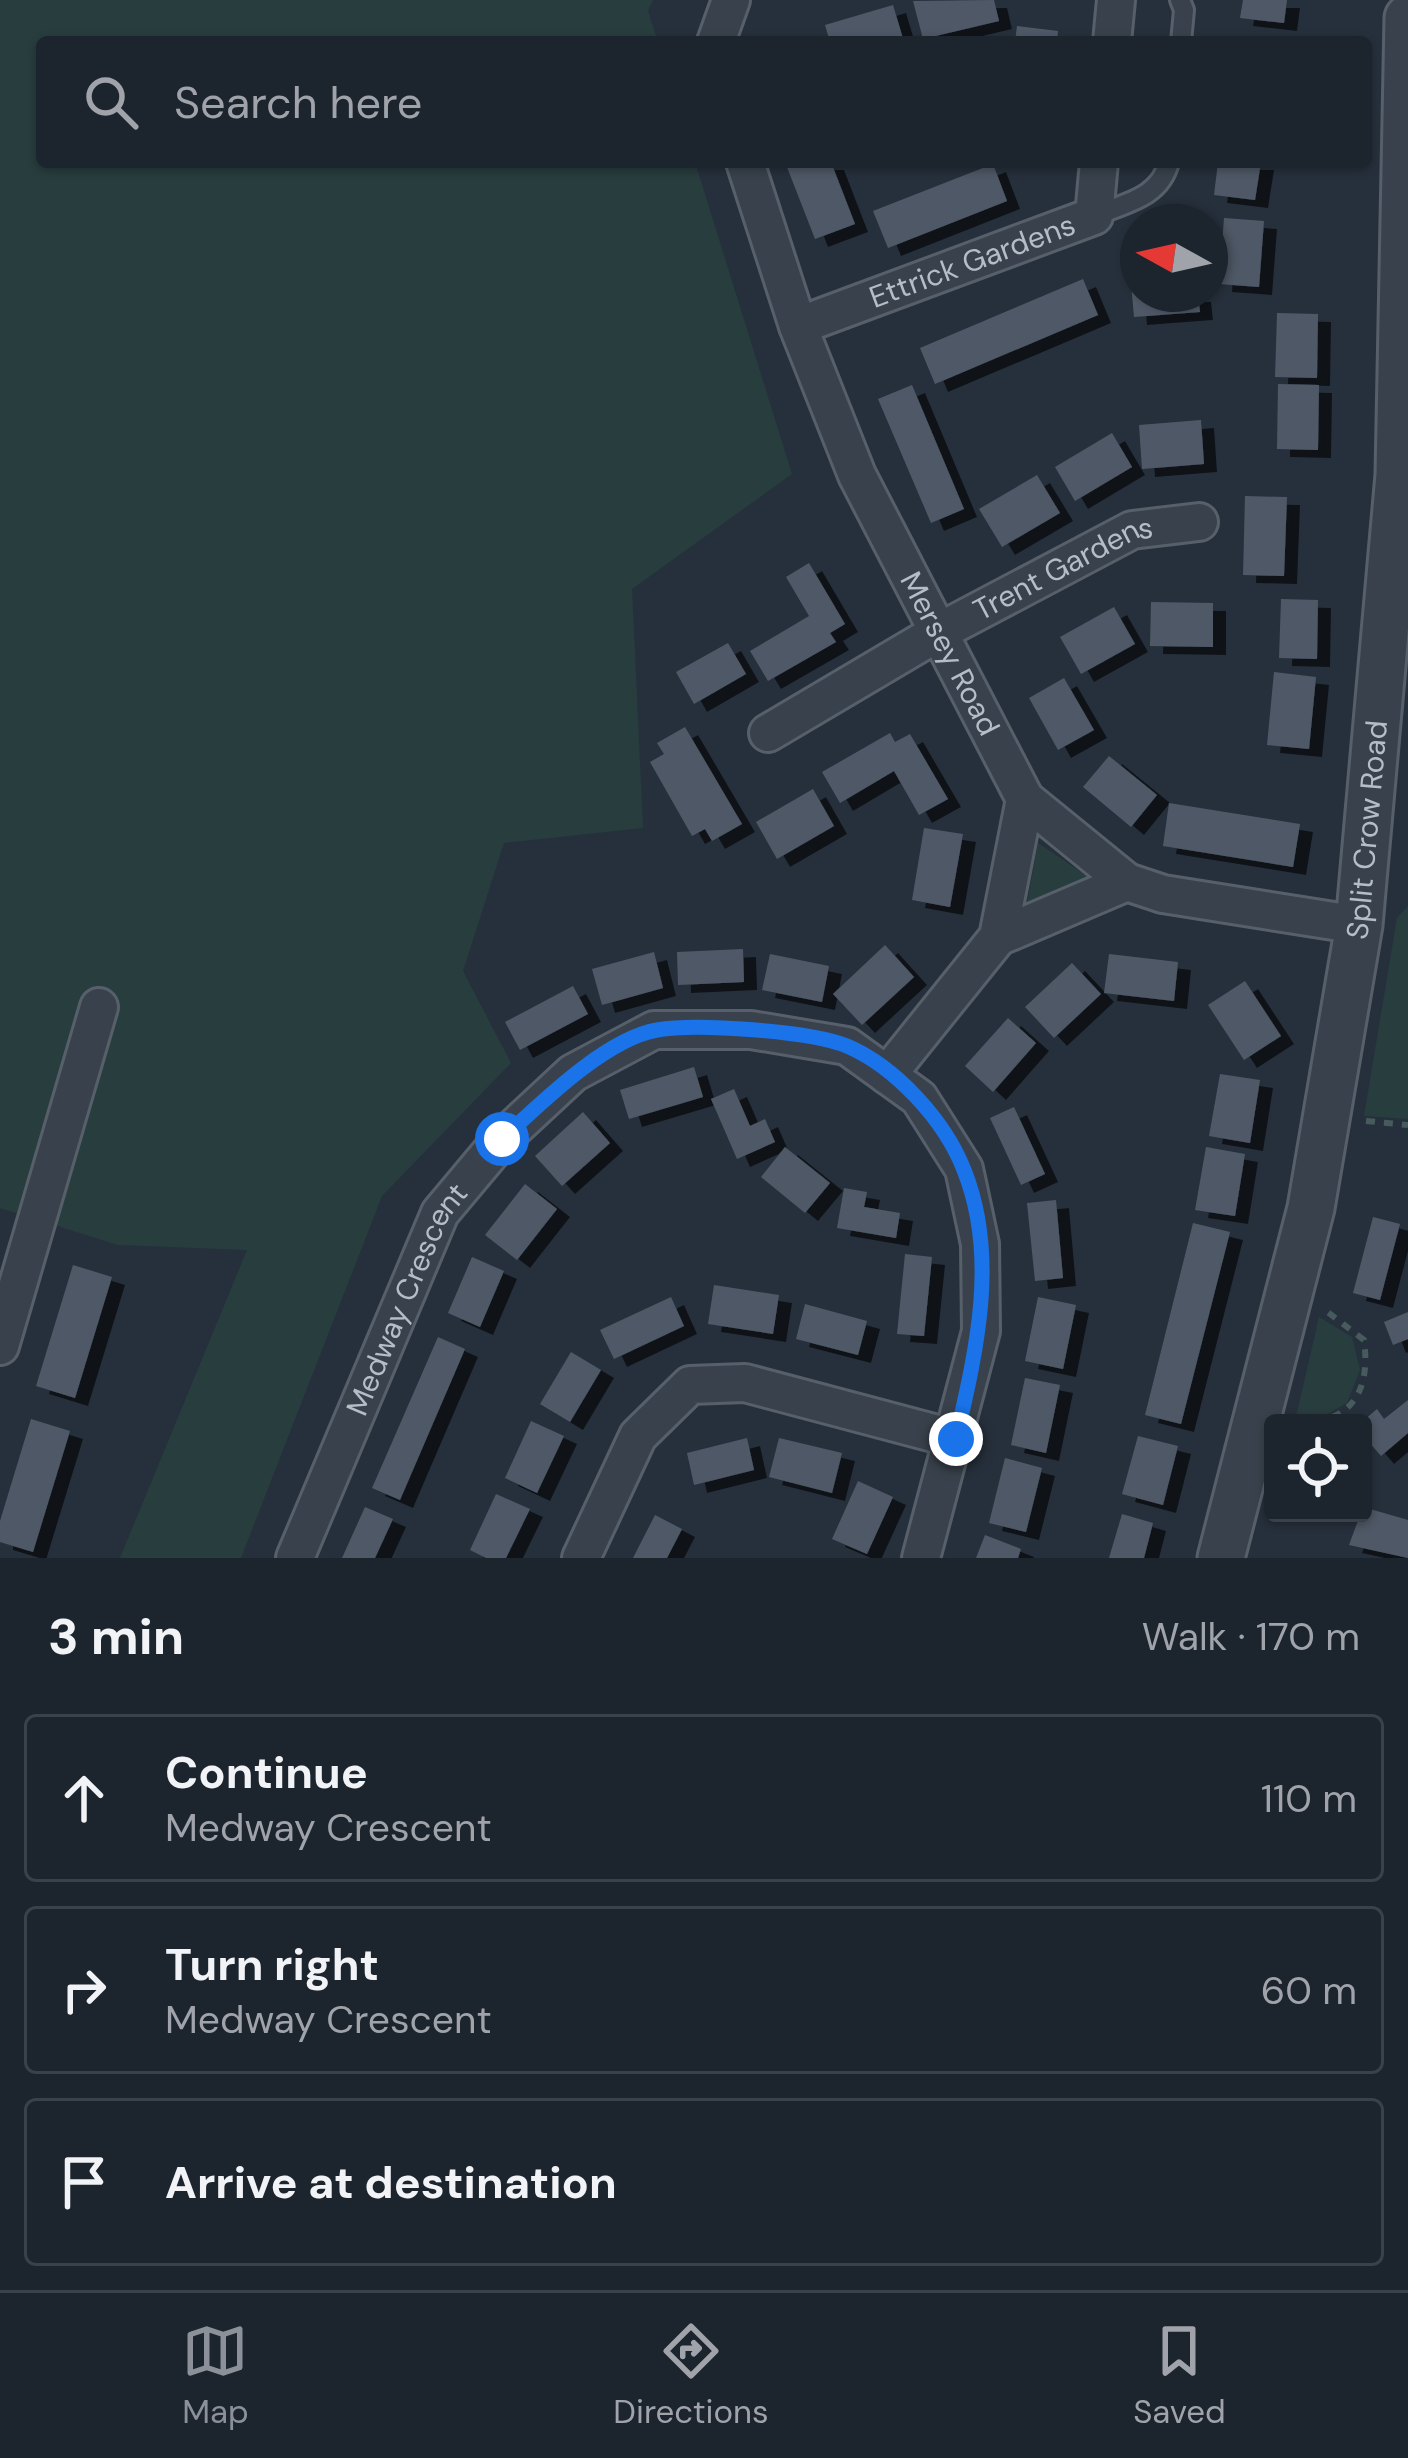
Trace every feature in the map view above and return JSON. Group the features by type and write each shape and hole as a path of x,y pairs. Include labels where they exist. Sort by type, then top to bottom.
{"street":[{"path":"718,36 730,0"},
{"path":"1113,36 1116,0"},
{"name":"Split Crow Road","path":"1221,1558 1311,1208 1359,925 1388,846 1406,270 1408,18"},
{"name":"Mersey Road","path":"747,168 798,326 857,476 1025,799 1127,881 1163,894 1359,925"},
{"name":"Ettrick Gardens","path":"798,326 1094,216 1099,168"},
{"name":"Trent Gardens","path":"768,733 938,633 1132,530 1199,522"},
{"path":"998,937 1025,799"},
{"path":"887,1075 998,937 1127,881"},
{"path":"0,1346 99,1006"},
{"name":"Medway Crescent","path":"295,1558 440,1213 502,1139 573,1073 654,1030 751,1030 847,1046 919,1098 964,1169 980,1244 981,1330 921,1558"},
{"path":"581,1558 638,1436 690,1385 746,1383 956,1439"}],"lane":[{"path":"1180,0 1181,36"},
{"path":"1094,216 1148,194 1163,183 1167,168"}],"path":[{"path":"1257,1418 1327,1422 1349,1408 1361,1388 1367,1364 1364,1340 1328,1311 1288,1299"}],"green space":[{"path":"0,0 653,0 648,11 656,36 36,36 36,168 697,168 792,474 632,589 643,828 504,843 463,971 511,1063 382,1196 241,1558 120,1558 247,1250 118,1245 0,1208"},
{"path":"1038,843 1090,878 1027,902"},
{"path":"1408,906 1408,1119 1364,1116 1397,918"},
{"path":"1319,1317 1352,1337 1360,1370 1347,1403 1327,1414 1297,1414"}],"building":[{"path":"994,0 999,21 922,36 913,1"},
{"path":"1243,0 1287,0 1284,23 1240,18"},
{"path":"893,5 902,36 828,36 825,25"},
{"path":"1017,26 1058,31 1058,36 1016,36"},
{"path":"787,168 833,168 855,224 815,239"},
{"path":"983,168 995,168 1007,201 888,248 873,211"},
{"path":"1217,168 1260,168 1255,200 1214,195"},
{"path":"1228,218 1264,221 1259,287 1228,285"},
{"path":"1083,279 1098,315 935,384 920,348"},
{"path":"1134,312 1200,312 1134,317"},
{"path":"1277,313 1318,314 1317,378 1275,377"},
{"path":"1278,384 1319,385 1318,450 1277,449"},
{"path":"912,385 964,509 931,523 878,399"},
{"path":"1201,420 1204,464 1142,469 1139,425"},
{"path":"1112,433 1132,467 1075,501 1055,467"},
{"path":"1037,475 1060,513 1002,547 979,509"},
{"path":"1245,496 1287,497 1284,576 1243,575"},
{"path":"809,563 845,624 830,633 836,642 768,681 750,651 809,616 786,577"},
{"path":"1281,599 1318,600 1317,659 1279,658"},
{"path":"1151,602 1213,603 1213,647 1150,646"},
{"path":"1114,607 1135,644 1081,674 1060,637"},
{"path":"728,643 746,674 694,704 676,672"},
{"path":"1274,672 1316,677 1309,749 1267,745"},
{"path":"1064,678 1094,730 1058,750 1029,698"},
{"path":"685,727 742,824 712,841 705,829 692,836 650,762 664,754 657,743"},
{"path":"890,733 895,742 910,734 948,799 919,815 894,771 840,803 822,772"},
{"path":"1109,756 1157,795 1131,827 1083,787"},
{"path":"813,789 834,826 777,859 756,822"},
{"path":"1169,803 1300,824 1293,867 1163,846"},
{"path":"924,828 963,834 950,907 912,900"},
{"path":"885,945 914,977 862,1025 833,994"},
{"path":"743,949 744,982 678,985 677,952"},
{"path":"654,952 663,988 602,1005 592,969"},
{"path":"770,954 829,966 822,1002 762,990"},
{"path":"1109,954 1178,962 1174,1001 1104,993"},
{"path":"1072,963 1101,994 1054,1038 1025,1007"},
{"path":"1245,981 1281,1036 1244,1060 1208,1005"},
{"path":"573,986 588,1014 520,1050 505,1022"},
{"path":"1008,1018 1036,1043 993,1092 965,1066"},
{"path":"694,1067 703,1097 629,1119 620,1090"},
{"path":"1220,1074 1260,1080 1250,1143 1209,1136"},
{"path":"734,1089 750,1126 765,1119 775,1142 737,1159 711,1099"},
{"path":"1014,1107 1045,1174 1021,1185 990,1118"},
{"path":"583,1112 610,1143 562,1186 535,1156"},
{"path":"785,1147 830,1183 805,1213 761,1177"},
{"path":"1206,1147 1245,1154 1235,1216 1195,1210"},
{"path":"525,1184 557,1209 517,1260 485,1235"},
{"path":"844,1188 867,1192 864,1207 900,1213 896,1238 837,1228"},
{"path":"1056,1200 1063,1278 1035,1281 1027,1203"},
{"path":"1373,1217 1400,1224 1380,1300 1353,1293"},
{"path":"1193,1223 1230,1232 1181,1424 1145,1415"},
{"path":"905,1254 932,1257 924,1336 897,1334"},
{"path":"472,1257 504,1271 480,1327 448,1313"},
{"path":"73,1265 112,1277 75,1398 36,1386"},
{"path":"714,1285 779,1295 773,1334 708,1324"},
{"path":"671,1297 684,1326 614,1359 600,1330"},
{"path":"1038,1297 1076,1305 1063,1369 1025,1361"},
{"path":"805,1304 867,1321 858,1355 796,1339"},
{"path":"1408,1312 1408,1339 1393,1345 1384,1322"},
{"path":"438,1337 465,1349 400,1500 372,1488"},
{"path":"571,1352 601,1370 570,1422 540,1404"},
{"path":"1025,1378 1060,1385 1046,1453 1011,1445"},
{"path":"1408,1400 1408,1433 1381,1456 1372,1446 1371,1414 1377,1409 1384,1419"},
{"path":"31,1419 70,1431 33,1552 0,1542 0,1521"},
{"path":"531,1421 564,1436 537,1493 505,1478"},
{"path":"1138,1436 1178,1446 1163,1505 1122,1494"},
{"path":"747,1438 754,1470 694,1485 687,1453"},
{"path":"779,1438 842,1453 832,1493 769,1477"},
{"path":"1005,1458 1042,1468 1026,1532 989,1523"},
{"path":"858,1481 893,1497 867,1554 832,1539"},
{"path":"496,1494 530,1509 506,1558 486,1558 470,1550"},
{"path":"365,1507 393,1519 375,1558 342,1558"},
{"path":"1372,1510 1408,1520 1408,1558 1349,1545 1357,1522 1372,1522"},
{"path":"1122,1514 1153,1523 1144,1558 1109,1558"},
{"path":"655,1515 682,1529 667,1558 633,1558"},
{"path":"985,1535 1021,1549 1018,1558 976,1558"}],"route":[{"path":"502,1139 573,1073 654,1030 751,1030 847,1046 919,1098 964,1169 980,1244 981,1330 956,1439"}]}
